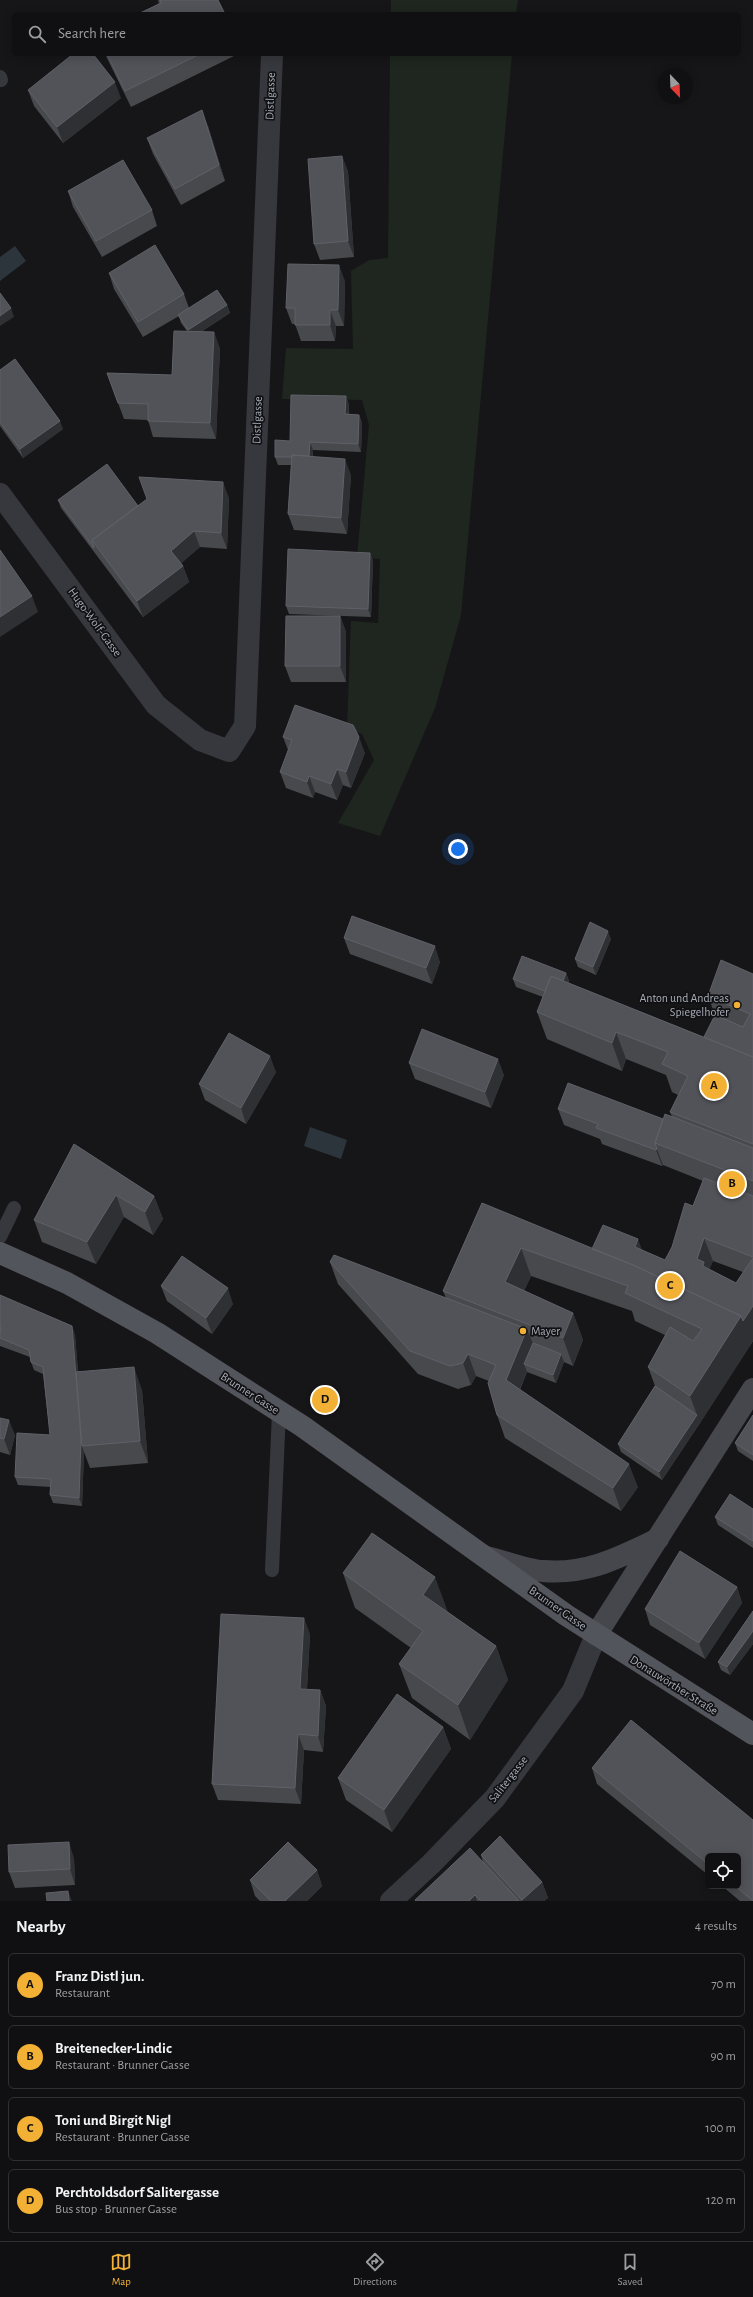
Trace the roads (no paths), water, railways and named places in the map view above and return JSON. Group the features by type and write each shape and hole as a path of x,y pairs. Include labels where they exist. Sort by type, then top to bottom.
{"main road":[{"name":"Brunner Gasse","path":"0,1253 67,1283 157,1333 279,1412 596,1635 753,1389"},
{"name":"Brunner Gasse","path":"486,1557 543,1571 591,1568 604,1564 658,1539"},
{"name":"Donauwörther Straße","path":"596,1635 753,1734"}],"street":[{"name":"Distlgasse","path":"200,740 229,751 245,726 272,56"},
{"name":"Hugo-Wolf-Gasse","path":"0,494 156,705 200,740"},
{"name":"Salitergasse","path":"391,1901 431,1864 495,1798 573,1691 596,1635"}],"lane":[{"path":"0,1237 14,1208"},
{"path":"272,1570 279,1412"}],"place":[{"name":"Anton und Andreas Spiegelhofer","path":"737,1005"},
{"name":"Franz Distl jun.","path":"714,1086"},
{"name":"Breitenecker-Lindic","path":"732,1184"},
{"name":"Toni und Birgit Nigl","path":"670,1286"},
{"name":"Mayer","path":"523,1331"},
{"name":"Perchtoldsdorf Salitergasse","path":"325,1400"}]}
